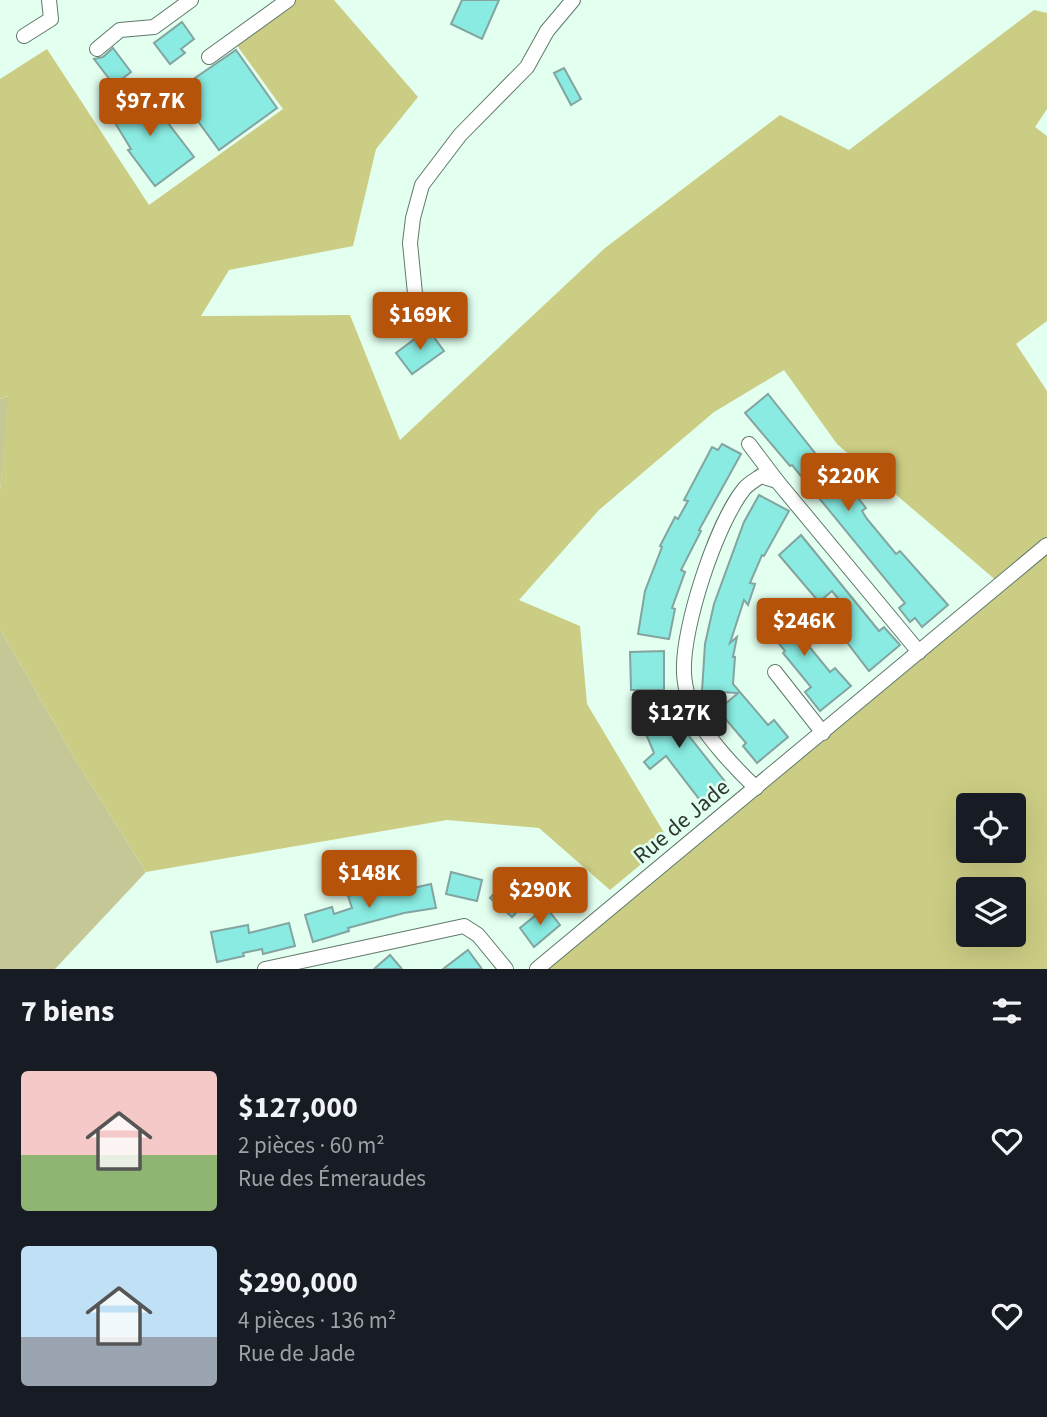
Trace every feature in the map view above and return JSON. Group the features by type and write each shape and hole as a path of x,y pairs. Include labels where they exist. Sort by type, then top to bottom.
{"street":[{"path":"24,36 51,19 49,0"},
{"path":"97,49 120,30 154,27 191,0"},
{"path":"209,57 288,0"},
{"path":"417,314 410,243 413,218 422,186 460,135 527,67 547,31 573,0"},
{"path":"749,444 919,652"},
{"path":"756,788 708,734 697,717 683,673 688,632 707,566 727,518 745,487 761,476 777,481"},
{"name":"Rue de Jade","path":"537,969 1047,545"},
{"path":"775,672 823,733"},
{"path":"265,969 464,926 478,935 506,969"}],"green space":[{"path":"291,0 334,0 418,97 376,149 353,246 229,270 201,316 350,315 400,440 605,248 780,115 849,150 1034,10 1047,13 1047,109 1035,127 1047,136 1047,321 1016,344 1047,391 1047,969 548,969 1006,589 837,444 784,370 714,412 599,510 519,600 580,626 587,704 669,841 610,890 539,828 447,820 146,872 75,759 0,629 0,491 8,396 0,399 0,79 47,49 149,205 283,109 233,40"},
{"path":"9,396 0,491 0,399"},
{"path":"0,629 75,759 146,872 55,969 0,969"}],"building":[{"path":"462,0 499,0 482,39 451,24"},
{"path":"182,22 194,39 181,49 185,53 170,64 154,43"},
{"path":"113,48 131,72 114,85 94,59 103,57"},
{"path":"236,50 277,108 219,150 176,91"},
{"path":"564,68 581,99 571,105 554,73"},
{"path":"142,89 194,157 155,186 128,150 131,149 109,113"},
{"path":"428,329 444,351 412,374 396,353"},
{"path":"768,394 843,488 849,483 857,492 855,494 866,508 862,511 867,519 896,554 900,551 948,605 922,627 915,618 910,622 899,608 905,603 792,465 790,466 745,413"},
{"path":"722,444 741,454 699,530 701,531 681,570 685,572 672,608 675,609 669,639 638,634 645,591 662,547 660,546 675,517 678,519 688,501 684,500 712,447 718,450"},
{"path":"759,495 789,511 764,556 762,555 750,583 755,584 748,605 744,600 730,643 737,637 733,657 733,684 768,725 774,720 788,737 757,763 743,746 746,743 718,710 738,693 702,691 705,644 714,604 744,522"},
{"path":"801,535 879,631 884,627 900,645 869,671 829,619 845,607 832,591 819,602 779,555"},
{"path":"777,599 795,625 793,627 830,672 835,668 851,686 820,711 805,692 811,687 759,619 768,612 764,610"},
{"path":"664,651 664,690 631,690 630,652"},
{"path":"667,697 682,733 685,731 727,784 703,804 666,756 650,769 644,762 654,753 636,710"},
{"path":"451,872 482,880 477,901 446,894"},
{"path":"515,881 532,896 512,917 490,898 505,882 510,887"},
{"path":"431,884 436,908 404,913 348,928 349,931 313,942 305,915 332,907 334,914 352,908 348,896 380,888 382,895"},
{"path":"546,907 560,925 534,947 520,928"},
{"path":"289,923 295,946 263,954 262,949 217,962 211,932 248,925 249,933"},
{"path":"468,950 482,969 443,969"},
{"path":"390,955 402,969 374,969"}]}
